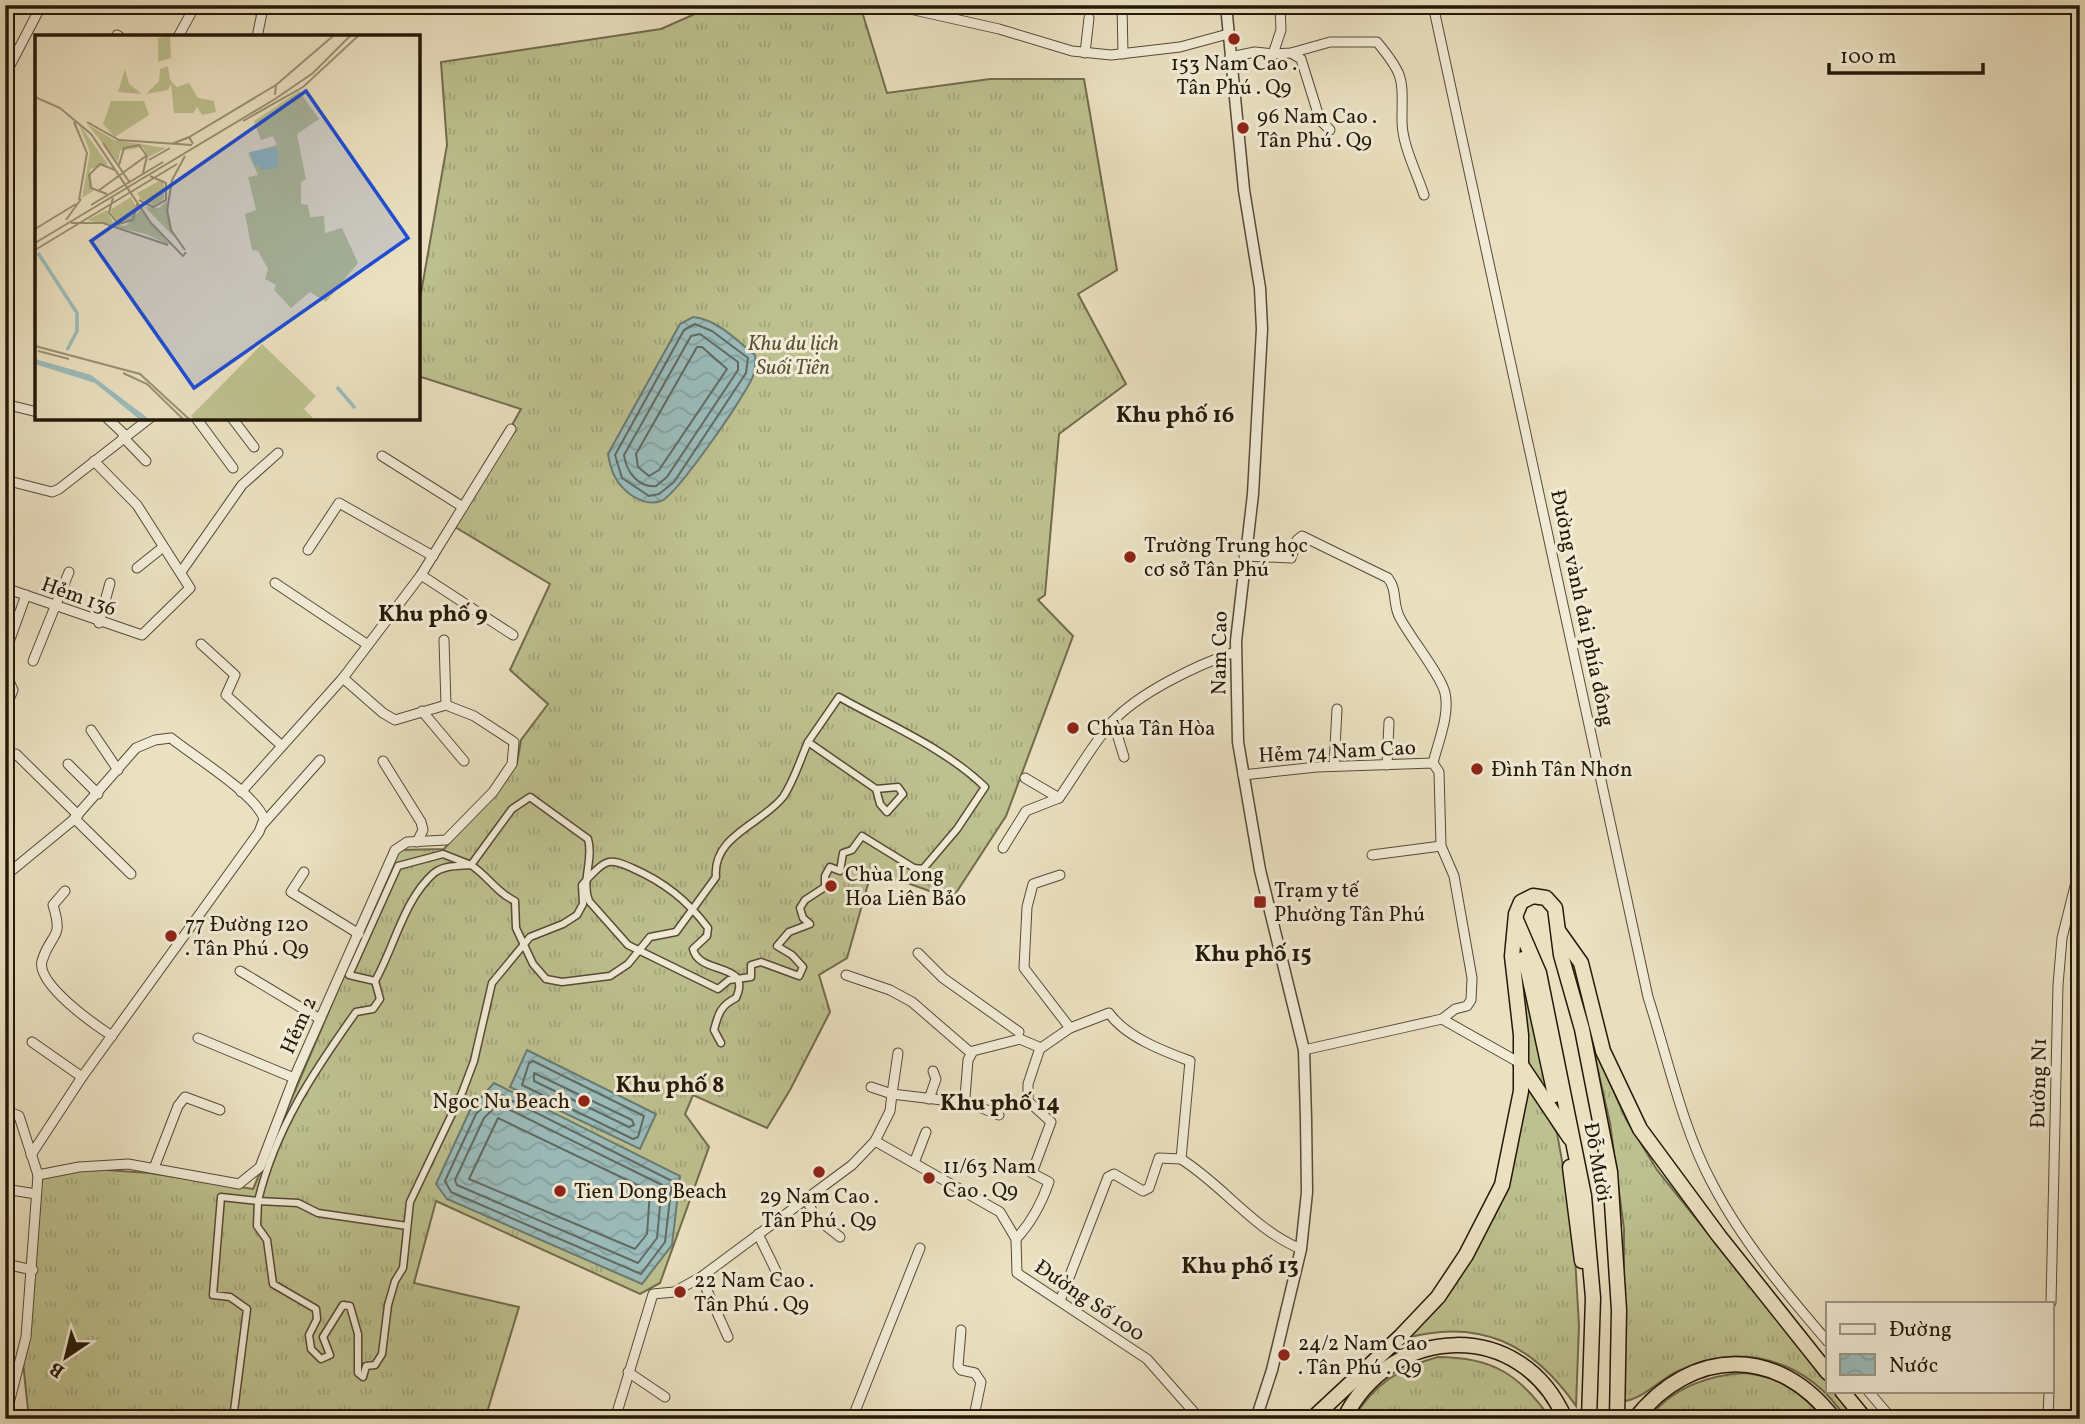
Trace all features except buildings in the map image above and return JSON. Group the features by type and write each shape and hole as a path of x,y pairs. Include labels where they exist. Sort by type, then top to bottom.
{"highway":[{"name":"Đỗ Mười","path":"1579,1419 1584,1340 1582,1267 1562,1126 1528,971 1514,938 1521,902 1540,896 1555,908 1606,1212 1611,1284 1609,1419"},
{"name":"Đỗ Mười","path":"1516,920 1539,973 1576,1148 1585,1208 1593,1298 1589,1419"},
{"path":"1558,930 1581,963 1603,1051 1640,1129 1719,1236 1826,1370"},
{"path":"1312,1419 1417,1320 1466,1255 1502,1185 1509,1162 1521,1091 1521,1035 1512,956 1514,938"},
{"name":"Đỗ Mười","path":"1570,995 1582,1029 1613,1194 1619,1310 1617,1419"},
{"path":"1520,1063 1576,1148"},
{"path":"1300,1419 1409,1321 1451,1268 1496,1182 1520,1063"},
{"path":"1344,1419 1360,1393 1388,1366 1406,1354 1447,1344 1469,1345 1491,1351 1526,1369 1551,1394 1565,1419"},
{"path":"1635,1419 1651,1400 1691,1374 1737,1363 1762,1366 1789,1376 1811,1393 1834,1419"},
{"path":"1843,1392 1865,1419"}],"street":[{"path":"5,75 40,8 39,5"},
{"path":"249,5 262,13 257,35"},
{"path":"891,5 999,29 1085,53 1123,54 1180,47 1228,34"},
{"path":"1122,5 1123,54"},
{"name":"Nam Cao","path":"1226,5 1244,190 1260,288 1262,329 1253,494 1235,652 1243,775 1259,870 1304,1050 1307,1192 1301,1249 1272,1370 1256,1419"},
{"path":"1273,54 1281,30 1280,5"},
{"name":"Đường vành đai phía đông","path":"1433,5 1648,997 1697,1149 1712,1184 1756,1252 1826,1340"},
{"path":"179,35 191,13"},
{"path":"1085,53 1089,18"},
{"path":"1230,57 1255,52 1291,53 1330,42 1377,42 1394,62 1403,80 1401,122 1424,195"},
{"path":"1291,53 1301,60 1320,120 1330,130"},
{"path":"5,404 35,412"},
{"path":"109,420 146,461"},
{"path":"5,480 52,492 146,420"},
{"path":"197,420 233,468"},
{"path":"234,420 254,447"},
{"path":"241,792 343,678 421,575 510,429"},
{"path":"94,461 137,505 162,548 181,572 242,485 278,453"},
{"path":"382,456 463,507"},
{"path":"308,550 339,503 433,556"},
{"path":"1244,556 1291,558 1297,540 1302,536 1388,578 1395,587 1398,614 1416,647 1439,677 1446,694 1444,720 1433,763"},
{"path":"137,568 162,548"},
{"path":"33,662 53,606 69,572"},
{"name":"Hẻm 136","path":"5,588 99,623 142,635 190,588 181,572"},
{"path":"421,575 513,635"},
{"path":"99,623 110,583"},
{"path":"275,583 369,645"},
{"path":"5,653 26,595"},
{"path":"343,678 395,720 446,705 444,640"},
{"path":"201,644 235,675 226,695 282,746"},
{"path":"1003,848 1026,811 1059,799 1113,721 1156,689 1212,660 1235,652"},
{"path":"5,672 13,690 5,709"},
{"path":"375,981 349,975 398,866 443,854 471,865 485,874 502,895 515,901 516,928 524,946 533,964 546,979 562,982 610,976 640,950 650,937 676,932 690,909 716,877 715,863 728,843 746,827 769,813 785,794 808,742 839,697 925,745 973,775 985,787 923,869 914,868 862,836 852,850 843,853 840,871 830,867 825,876 825,887 805,900 800,908 803,918 810,924 789,932 778,946 792,955 803,967 799,976 761,962 751,965 751,977 739,980 729,980 718,989 708,986 640,950 628,945 589,901 586,880 591,848 588,839 530,797 512,809 471,865 447,867 435,872 415,896 375,981 380,999 373,1009 356,1012 316,1068 275,1142 255,1211 257,1226 267,1240 273,1284 280,1291 316,1309 317,1319 309,1335 312,1349 321,1359 330,1355 323,1337 336,1312 343,1305 350,1306 358,1334 358,1373 363,1377 366,1366 375,1365 382,1354 388,1305 395,1281 403,1268 410,1202 434,1157 474,1060 492,983 524,946 530,937 563,924 576,915 583,904 581,890 586,880 608,861 660,880 687,903 690,909 708,928 708,936 700,939 693,949 695,956 703,963 729,971 739,980 741,989 736,998 726,1003 718,1013 714,1030 721,1043"},
{"name":"Hẻm 2","path":"38,1175 79,1167 128,1164 239,1184 260,1167 294,1078 395,850 407,842 446,840 493,792 512,764 514,742 474,716 446,705"},
{"path":"1334,766 1337,709"},
{"path":"422,710 464,761"},
{"path":"1113,721 1124,757"},
{"path":"1387,765 1389,722"},
{"path":"91,730 117,770"},
{"path":"5,876 76,817 136,748 155,740 172,738 241,792 262,814 263,824"},
{"path":"808,742 876,789 898,788 903,794 887,812 880,804 876,789"},
{"path":"16,754 131,874"},
{"path":"31,1155 82,1077 263,824 320,760"},
{"path":"383,761 421,822 423,830 417,842"},
{"name":"Hẻm 74 Nam Cao","path":"1243,775 1334,766 1433,763 1439,772 1441,846"},
{"path":"68,764 98,794"},
{"path":"1026,778 1059,799"},
{"path":"1304,1050 1442,1019 1455,1009 1467,1006 1471,1000 1472,978 1454,876 1441,846 1372,855"},
{"name":"Đường N1","path":"2051,1302 2058,985 2062,938 2080,866"},
{"path":"304,872 291,892 359,934"},
{"path":"1060,875 1032,884 1024,930 1024,968 1070,1028"},
{"path":"65,891 53,905 59,918 58,929 42,963 42,970 66,1002 112,1037"},
{"path":"918,953 943,978 1019,1036 1040,1048"},
{"path":"240,971 320,1019"},
{"path":"846,975 890,990 912,1002 971,1054"},
{"path":"1016,1239 1029,1223 1034,1210 1041,1204 1049,1182 1032,1172 1051,1122 1028,1101 1028,1084 1040,1048 1070,1028 1109,1013 1116,1023 1141,1038 1190,1061 1181,1159"},
{"path":"1442,1019 1520,1063"},
{"path":"971,1054 988,1045 1019,1036"},
{"path":"198,1038 294,1078"},
{"path":"32,1042 82,1077"},
{"path":"615,1419 653,1294 674,1292 701,1277 852,1165 875,1141 890,1111 898,1053"},
{"path":"962,1100 971,1054"},
{"path":"929,1099 936,1079 933,1071"},
{"path":"871,1087 892,1094 962,1100 999,1115"},
{"path":"154,1168 178,1107 185,1097 220,1110"},
{"path":"5,1110 19,1116 38,1175 26,1337 5,1419"},
{"path":"914,1163 926,1132"},
{"name":"Đường Số 100","path":"875,1141 1000,1212 1016,1239 1017,1273 1147,1359 1200,1419"},
{"path":"1060,1301 1108,1177 1114,1174 1143,1191 1149,1188 1159,1158 1181,1159 1260,1227 1279,1240 1301,1249"},
{"path":"5,1189 36,1194"},
{"path":"233,1419 247,1309 230,1297 213,1295 221,1197 299,1203 318,1213 407,1226"},
{"path":"806,1199 816,1218 840,1237"},
{"path":"758,1234 778,1275"},
{"path":"852,1419 920,1248"},
{"path":"5,1264 33,1270"},
{"path":"701,1277 728,1337"},
{"path":"961,1330 958,1366 961,1370 975,1373 981,1382 974,1416 977,1419"},
{"path":"628,1372 665,1397"},
{"path":"1869,1392 1892,1419"},
{"path":"2048,1419 2049,1392"}],"green space":[{"name":"Khu du lịch Suối Tiên","path":"715,5 860,5 887,93 990,79 1084,79 1117,270 1078,294 1126,384 1059,434 1045,595 1038,600 1073,636 1006,816 952,899 899,880 870,877 847,958 819,975 830,1012 767,1128 693,1095 685,1114 709,1147 660,1283 640,1294 436,1201 414,1283 519,1307 485,1419 29,1419 22,1353 40,1178 77,1168 149,1173 253,1189 398,850 444,849 517,764 521,740 548,704 510,670 550,584 455,527 521,409 420,377 420,299 447,145 441,62 661,29"},
{"path":"1519,963 1551,1102 1527,1064"},
{"path":"1591,1040 1626,1119 1657,1170 1826,1381 1826,1392 1835,1392 1857,1419 1846,1419 1831,1398 1792,1369 1747,1357 1724,1357 1700,1362 1676,1372 1637,1397 1624,1401 1624,1229 1610,1123"},
{"path":"1526,1082 1557,1133 1573,1221 1579,1326 1576,1406 1542,1366 1503,1341 1458,1331 1406,1338 1480,1239"},
{"path":"1438,1357 1474,1360 1504,1372 1528,1391 1551,1419 1353,1419 1370,1396 1389,1379 1412,1366"},
{"path":"1745,1373 1769,1378 1789,1387 1824,1419 1648,1419 1668,1399 1691,1385 1717,1377"}],"water":[{"path":"693,317 718,326 755,355 754,373 725,423 681,482 661,501 645,502 631,495 618,482 608,454 680,324"},
{"name":"Ngoc Nu Beach","path":"527,1050 656,1114 640,1149 510,1087"},
{"name":"Tien Dong Beach","path":"494,1083 680,1176 672,1245 642,1284 447,1199 436,1184 470,1110"}],"place":[{"name":"153 Nam Cao . Tân Phú . Q9","path":"1234,39"},
{"name":"96 Nam Cao . Tân Phú . Q9","path":"1243,128"},
{"name":"Trường Trung học cơ sở Tân Phú","path":"1130,557"},
{"name":"Chùa Tân Hòa","path":"1073,728"},
{"name":"Đình Tân Nhơn","path":"1477,769"},
{"name":"Chùa Long Hoa Liên Bảo","path":"831,886"},
{"name":"Trạm y tế Phường Tân Phú","path":"1260,902"},
{"name":"77 Đường 120 . Tân Phú . Q9","path":"171,936"},
{"name":"Ngoc Nu Beach","path":"584,1101"},
{"name":"29 Nam Cao . Tân Phú . Q9","path":"819,1172"},
{"name":"11/63 Nam Cao . Q9","path":"929,1178"},
{"name":"Tien Dong Beach","path":"560,1191"},
{"name":"22 Nam Cao . Tân Phú . Q9","path":"680,1292"},
{"name":"24/2 Nam Cao . Tân Phú . Q9","path":"1284,1355"}],"district":[{"name":"Khu phố 16","path":"1175,414"},
{"name":"Khu phố 9","path":"433,613"},
{"name":"Khu phố 15","path":"1253,953"},
{"name":"Khu phố 8","path":"670,1084"},
{"name":"Khu phố 14","path":"1000,1102"},
{"name":"Khu phố 13","path":"1240,1265"}]}
